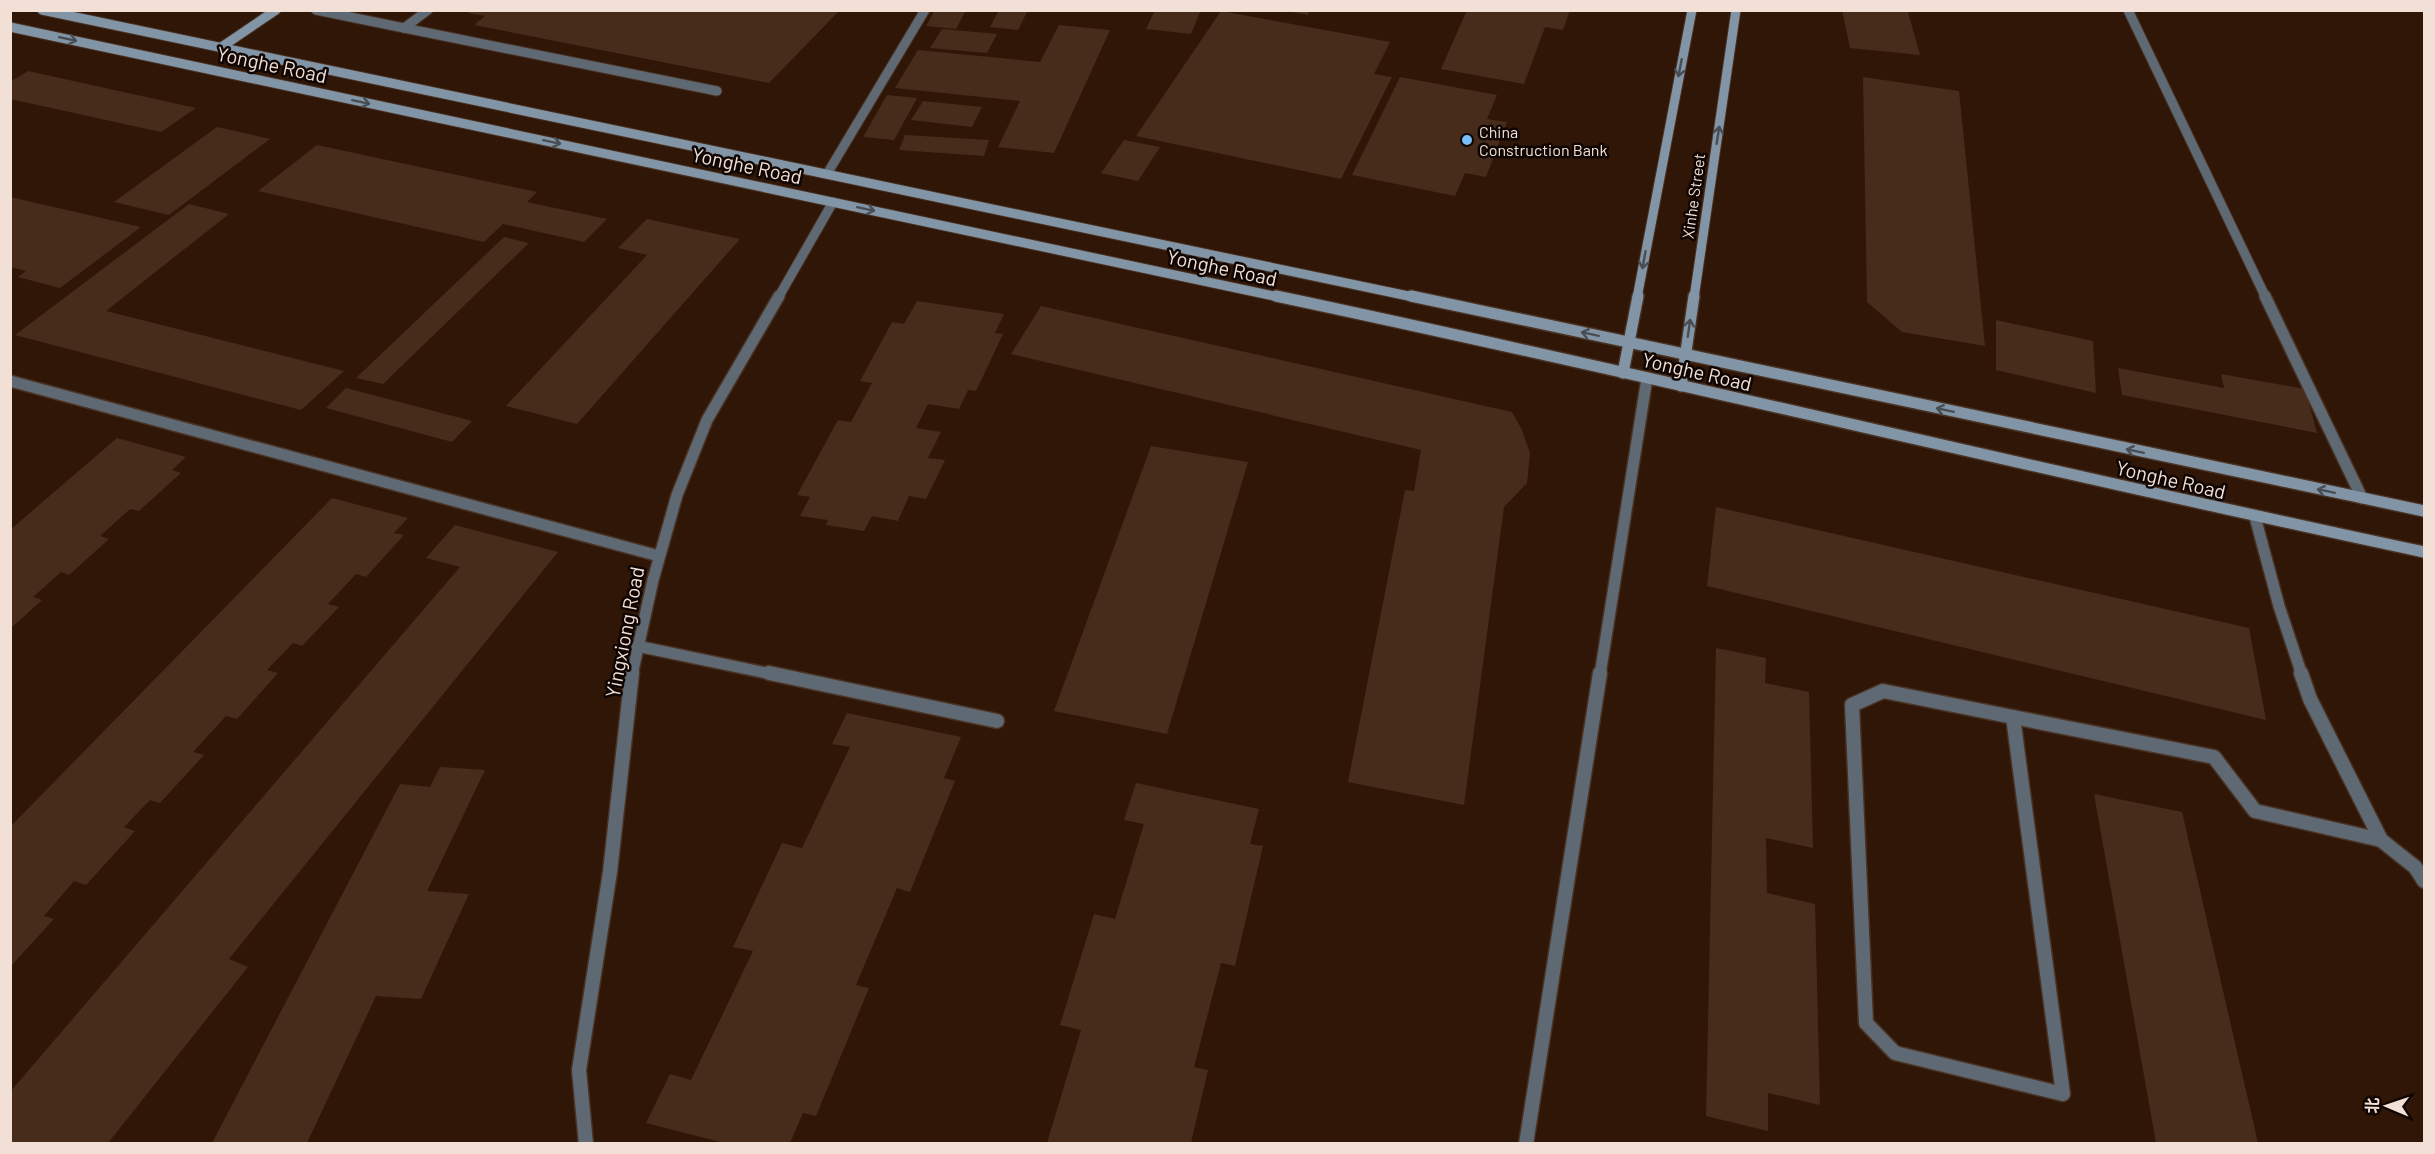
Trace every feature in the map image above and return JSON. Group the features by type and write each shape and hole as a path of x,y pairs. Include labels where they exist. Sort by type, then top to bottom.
{"main road":[{"name":"Yonghe Road","path":"42,10 2424,511"},
{"path":"220,48 276,10"},
{"name":"Xinhe Street","path":"1623,373 1692,10"},
{"name":"Xinhe Street","path":"1681,386 1736,10"},
{"name":"Yonghe Road","path":"10,27 1451,333 2255,517 2424,552"}],"street":[{"path":"316,10 717,91"},
{"path":"404,28 429,10"},
{"path":"826,174 925,10"},
{"path":"2128,10 2362,498"},
{"name":"Yingxiong Road","path":"586,1143 579,1070 610,872 637,646 659,556 677,495 707,420 833,202"},
{"path":"1526,1143 1647,378"},
{"path":"10,381 659,556"},
{"path":"2255,517 2279,606 2310,699 2381,840 2415,867 2424,881"},
{"path":"637,646 997,721"},
{"path":"2013,716 2063,1094 1895,1053 1866,1023 1852,705 1883,691 2013,716 2214,757 2255,811 2381,840"}],"building":[{"path":"471,10 840,10 769,83 474,25 485,16 468,13"},
{"path":"935,10 966,10 956,29 926,26"},
{"path":"999,10 1028,10 1018,30 990,27"},
{"path":"1155,10 1201,10 1191,34 1146,29"},
{"path":"1282,10 1310,10 1308,15"},
{"path":"1467,10 1570,10 1563,30 1545,27 1524,84 1441,69"},
{"path":"1842,10 1908,12 1920,55 1850,48"},
{"path":"1221,11 1390,42 1374,74 1392,77 1341,179 1136,136"},
{"path":"1059,25 1110,30 1054,153 998,147 1020,101 895,88 918,50 1040,62"},
{"path":"942,29 997,34 987,53 930,48"},
{"path":"28,71 196,108 161,132 10,99 10,82"},
{"path":"1400,77 1497,95 1487,119 1507,122 1486,177 1465,173 1455,196 1352,175"},
{"path":"1863,77 1959,91 1985,346 1902,332 1867,302"},
{"path":"887,95 917,98 894,140 863,137"},
{"path":"923,101 982,107 972,127 911,120"},
{"path":"217,127 270,139 169,215 114,202"},
{"path":"905,135 989,140 984,156 899,150"},
{"path":"1124,140 1160,147 1138,181 1101,173"},
{"path":"317,145 537,192 527,202 607,219 584,242 503,224 484,242 258,191"},
{"path":"10,197 141,227 60,288 18,277 26,271 10,267"},
{"path":"189,204 229,214 106,311 344,371 301,410 15,335"},
{"path":"647,219 740,239 577,424 506,406 647,255 618,248"},
{"path":"504,237 529,243 383,384 356,378"},
{"path":"917,301 1004,314 995,333 1003,334 976,391 968,390 959,409 928,404 916,428 941,432 928,458 945,460 926,499 909,496 898,521 872,516 864,531 826,525 828,520 800,516 810,497 797,495 838,420 851,422 872,383 860,381 892,322 904,324"},
{"path":"1041,306 1512,412 1522,430 1530,453 1527,483 1504,507 1464,805 1348,782 1405,490 1414,491 1421,450 1011,354"},
{"path":"1996,320 2093,341 2096,393 1996,370"},
{"path":"2118,368 2224,388 2221,374 2305,389 2317,433 2122,395"},
{"path":"346,388 472,421 452,442 326,408"},
{"path":"117,438 186,457 172,470 181,473 139,511 130,509 100,536 109,539 69,575 61,572 33,597 42,600 10,629 10,530"},
{"path":"1151,446 1248,462 1167,734 1054,711"},
{"path":"332,498 408,518 394,533 404,535 366,577 356,574 328,604 339,607 302,646 293,643 267,670 278,673 237,719 226,716 193,752 204,755 160,803 150,800 124,827 135,831 86,885 74,881 44,916 54,919 10,967 10,827"},
{"path":"1716,507 2249,628 2266,720 1707,586"},
{"path":"455,525 558,552 229,959 248,967 108,1143 10,1143 10,1092 460,567 426,558"},
{"path":"1716,648 1766,658 1765,683 1809,692 1813,848 1766,838 1767,893 1815,904 1820,1105 1768,1093 1768,1131 1706,1116"},
{"path":"847,713 961,737 944,778 955,781 910,892 897,888 856,985 869,988 816,1116 803,1113 790,1143 724,1143 646,1123 670,1074 691,1080 753,951 733,947 782,843 802,848 850,747 832,744"},
{"path":"440,767 485,770 427,891 469,894 421,999 376,996 307,1143 212,1143 400,784 430,787"},
{"path":"1136,783 1259,809 1250,844 1263,846 1235,966 1221,963 1194,1067 1208,1070 1191,1143 1047,1143 1081,1030 1060,1025 1094,914 1115,919 1144,824 1124,820"},
{"path":"2094,794 2182,812 2258,1143 2156,1143"}],"place":[{"name":"China Construction Bank","path":"1467,140"}]}
